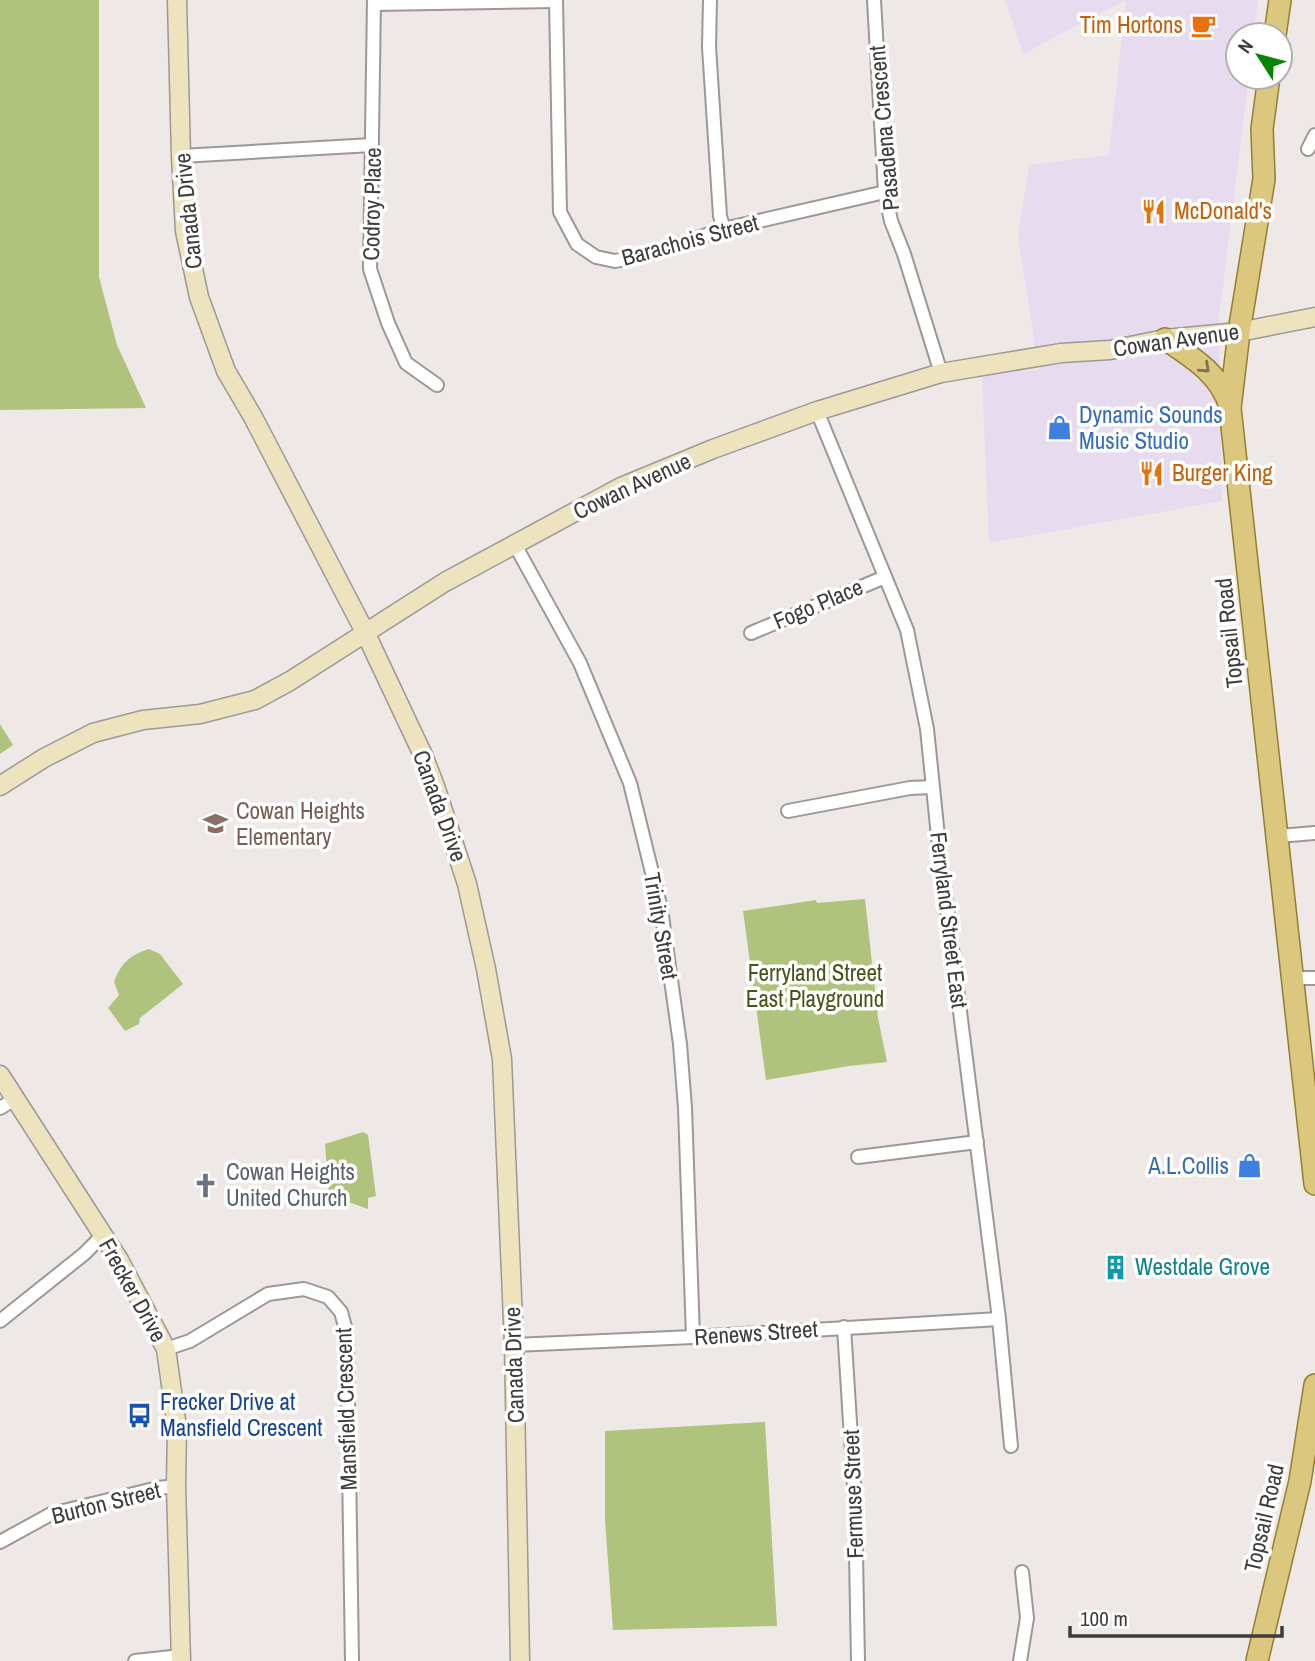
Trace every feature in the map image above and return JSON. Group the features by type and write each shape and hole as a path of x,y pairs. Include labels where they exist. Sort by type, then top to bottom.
{"main road":[{"path":"1277,21 1280,0"},
{"name":"Topsail Road","path":"1267,91 1262,129 1264,179 1238,332 1230,408 1278,836 1304,978 1315,1184"},
{"path":"1165,339 1203,364 1224,391 1230,408"},
{"name":"Topsail Road","path":"1257,1661 1300,1481 1315,1385"}],"street":[{"name":"Canada Drive","path":"177,0 185,231 199,297 226,371 253,416 365,632 435,786 467,884 486,969 502,1059 514,1345 520,1661"},
{"path":"710,0 709,47 720,216 724,229"},
{"name":"Pasadena Crescent","path":"874,0 885,191 891,221 941,373"},
{"path":"374,2 556,1"},
{"name":"Barachois Street","path":"556,1 560,212 576,244 596,257 615,261 647,255 724,229 885,191"},
{"name":"Codroy Place","path":"374,2 370,269 388,323 406,363 437,384"},
{"path":"1308,149 1315,135"},
{"path":"181,156 372,145"},
{"name":"Cowan Avenue","path":"0,786 44,758 93,733 143,720 201,714 254,700 290,681 445,582 621,487 713,449 817,411 941,373 1165,339 1238,332 1315,317"},
{"name":"Ferryland Street East","path":"817,411 907,630 927,729 999,1319 1011,1446"},
{"name":"Trinity Street","path":"514,543 580,663 629,783 661,909 680,1044 685,1108 692,1337"},
{"name":"Fogo Place","path":"751,633 885,577"},
{"path":"788,811 932,786"},
{"path":"1278,836 1315,833"},
{"name":"Frecker Drive","path":"0,1075 8,1103 103,1235 166,1349 177,1426 181,1659"},
{"path":"858,1157 977,1142"},
{"path":"0,1321 103,1235"},
{"name":"Mansfield Crescent","path":"166,1349 190,1341 268,1294 304,1289 328,1297 341,1312 348,1334 352,1661"},
{"name":"Renews Street","path":"514,1345 999,1319"},
{"name":"Fermuse Street","path":"845,1327 855,1502 859,1661"},
{"name":"Burton Street","path":"0,1542 51,1514 176,1486"},
{"path":"1020,1661 1027,1618 1022,1572"},
{"path":"135,1661 181,1659"}],"shaded area":[{"path":"1005,0 1126,0 1023,54"},
{"path":"1126,0 1258,0 1256,21 1224,21 1224,91 1247,91 1219,319 1222,501 989,543 982,373 1039,370 1018,237 1029,165 1109,155"}],"green space":[{"path":"0,0 99,0 99,277 117,345 146,408 0,410"},
{"path":"0,724 13,745 0,754"},
{"name":"Ferryland Street East Playground","path":"865,899 878,1018 887,1062 766,1080 743,911 816,900 817,903"},
{"path":"149,949 160,954 183,984 140,1018 139,1024 125,1031 108,1008 119,995 114,982 127,961"},
{"path":"363,1132 368,1135 376,1196 368,1198 368,1209 329,1195 325,1144"},
{"path":"765,1422 777,1626 613,1630 605,1520 605,1431"}],"place":[{"name":"Tim Hortons","path":"1203,25"},
{"name":"McDonald's","path":"1154,211"},
{"name":"Dynamic Sounds Music Studio","path":"1059,428"},
{"name":"Burger King","path":"1152,473"},
{"name":"Cowan Heights Elementary","path":"216,824"},
{"name":"A.L.Collis","path":"1249,1166"},
{"name":"Cowan Heights United Church","path":"206,1185"},
{"name":"Westdale Grove","path":"1115,1267"},
{"name":"Frecker Drive at Mansfield Crescent","path":"140,1415"}]}
